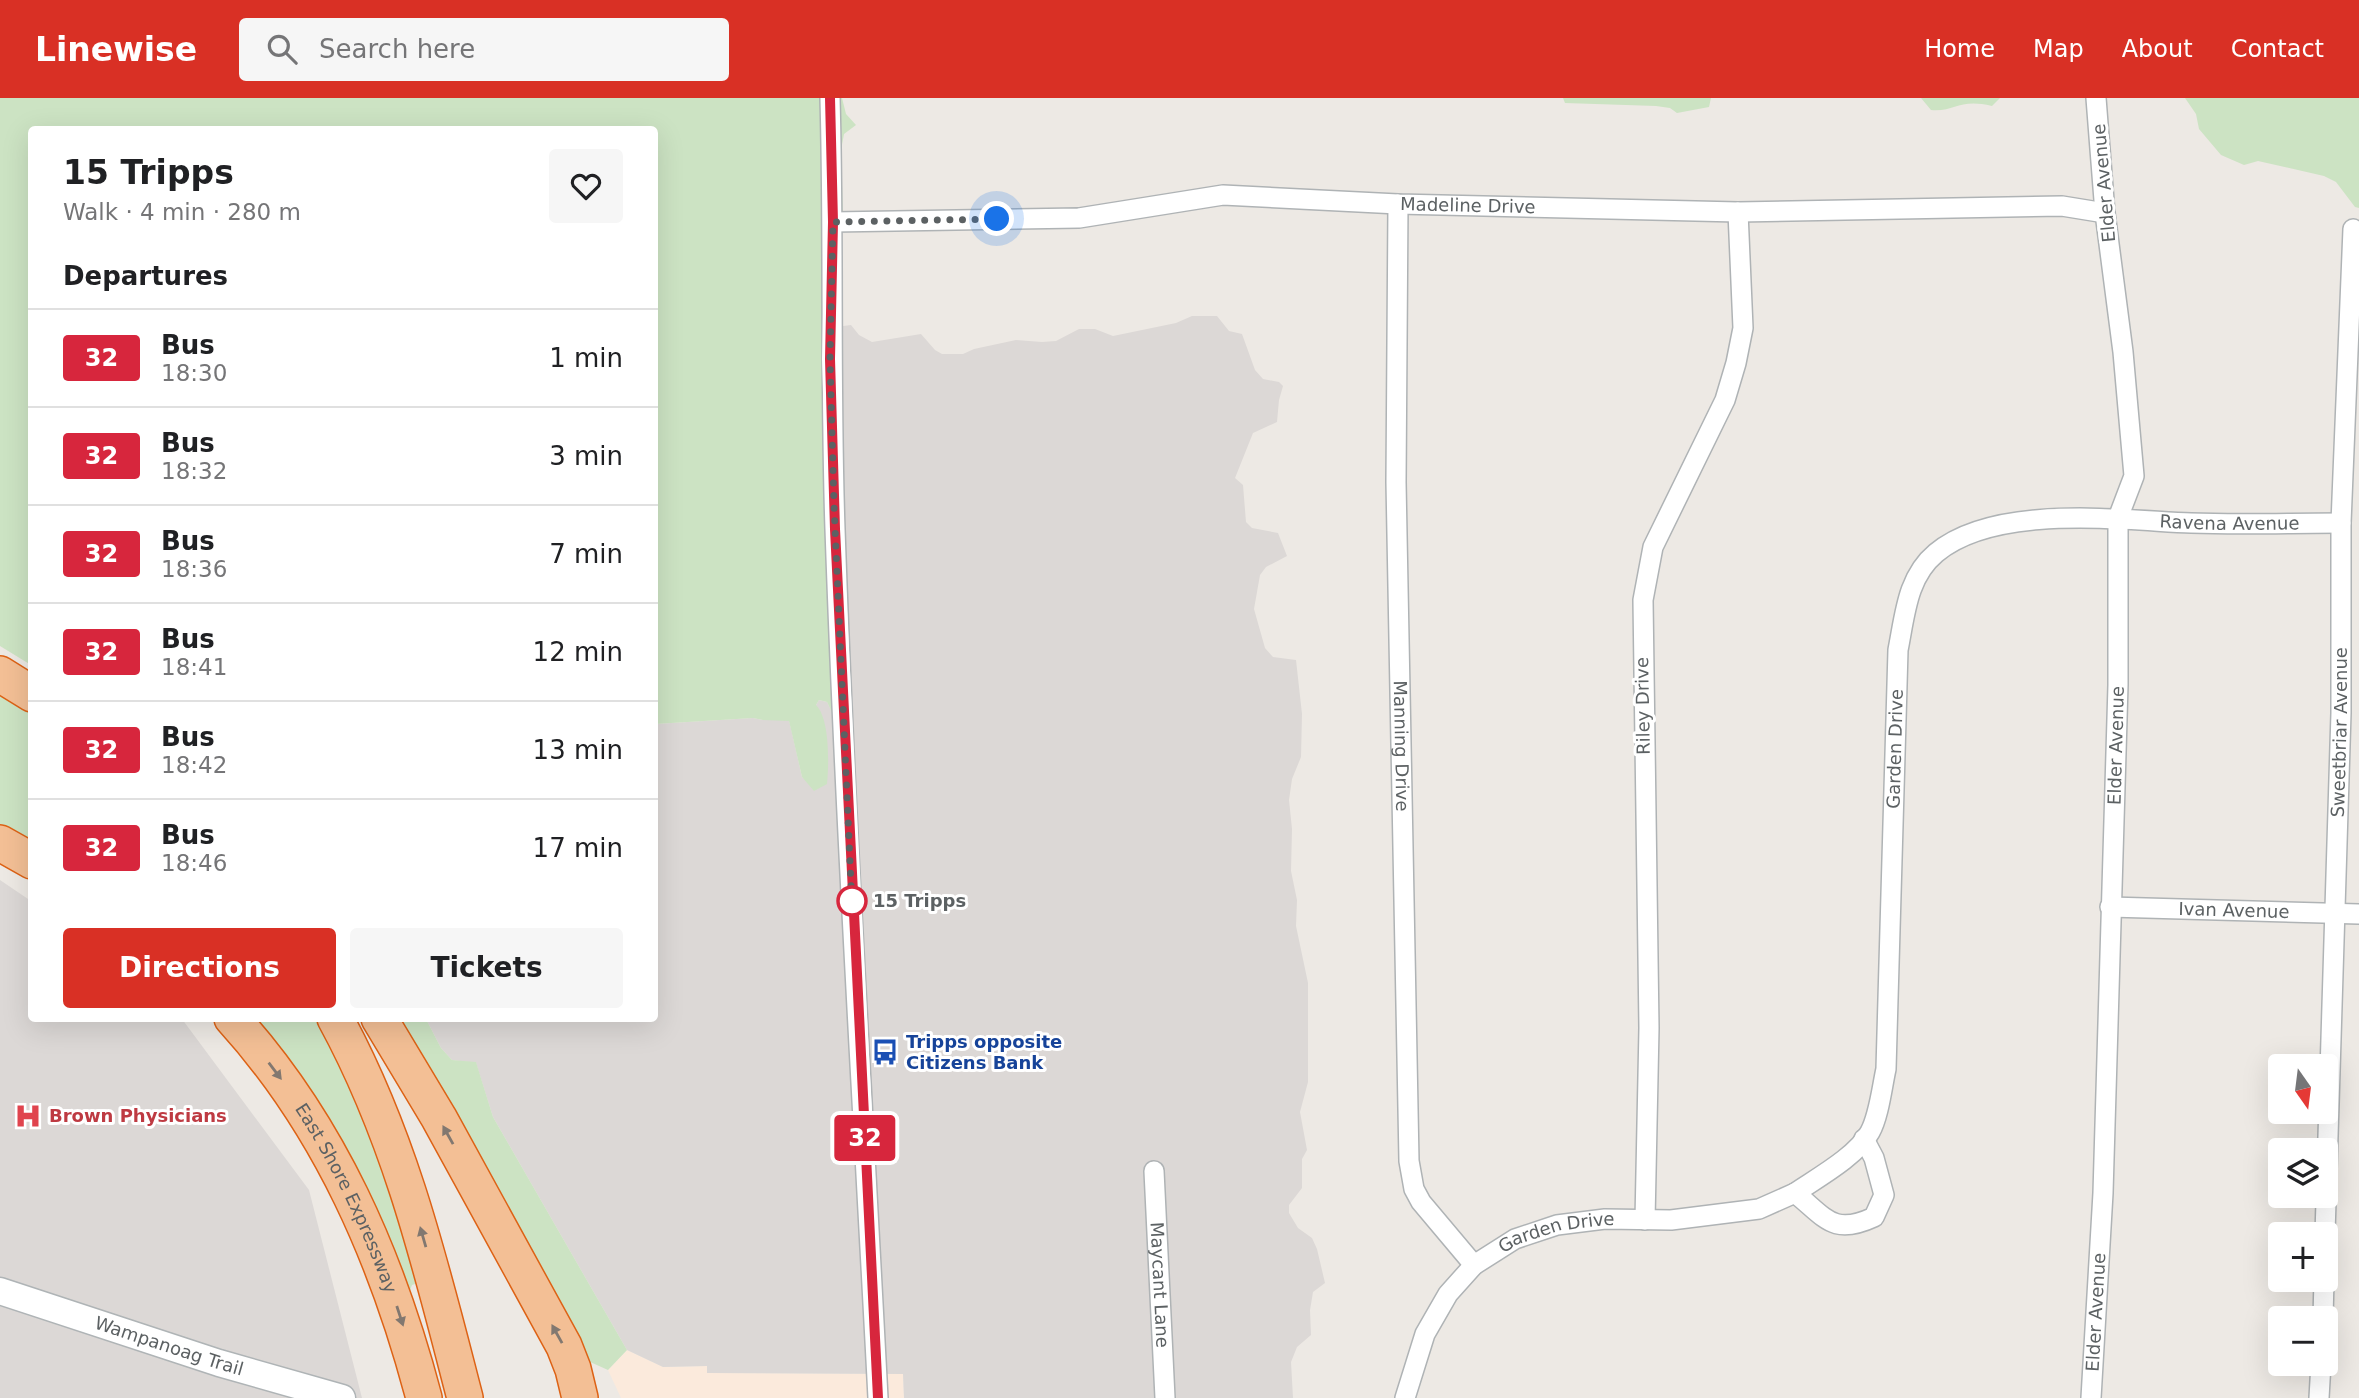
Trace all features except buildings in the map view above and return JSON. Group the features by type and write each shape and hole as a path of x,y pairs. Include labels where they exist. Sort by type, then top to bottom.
{"highway":[{"path":"0,674 28,692"},
{"path":"0,843 28,859"},
{"name":"East Shore Expressway","path":"235,1022 288,1088 346,1182 389,1284 424,1398"},
{"path":"337,1022 370,1088 406,1181 465,1398"},
{"path":"381,1022 439,1118 564,1346 580,1398"}],"main road":[{"name":"Wampanoag Trail","path":"0,1291 207,1359 342,1398"}],"street":[{"path":"830,98 833,222 830,359 835,529 878,1398"},
{"name":"Elder Avenue","path":"2091,1398 2103,1193 2118,685 2118,519 2134,476 2123,352 2105,213 2096,98"},
{"name":"Madeline Drive","path":"833,222 1079,218 1223,195 1398,204 1738,212 2062,206 2105,213"},
{"name":"Manning Drive","path":"1398,204 1396,482 1409,1161 1414,1189 1421,1202 1475,1265"},
{"name":"Riley Drive","path":"1645,1220 1649,1028 1643,600 1653,547 1725,400 1736,363 1743,328 1738,212"},
{"name":"Sweetbriar Avenue","path":"2325,1222 2340,713 2340,523 2353,229"},
{"name":"Garden Drive","path":"1405,1398 1425,1335 1448,1294 1475,1265 1515,1239 1557,1225 1605,1219 1671,1220 1759,1209 1795,1194 1847,1158 1870,1132 1886,1069 1898,650 1910,588 1936,554 1966,534 2010,522 2118,519"},
{"name":"Ravena Avenue","path":"2118,519 2192,523 2340,523"},
{"name":"Ivan Avenue","path":"2110,907 2359,914"},
{"path":"1795,1194 1834,1224 1854,1226 1874,1217 1884,1195 1874,1158 1864,1139"},
{"name":"Maycant Lane","path":"1154,1171 1165,1398"},
{"path":"2319,1398 2320,1376"}],"shaded area":[{"path":"1192,316 1217,316 1229,331 1242,334 1255,370 1263,379 1279,382 1283,386 1277,422 1253,433 1235,478 1243,485 1246,522 1252,528 1278,533 1287,556 1266,567 1260,575 1254,609 1265,648 1273,657 1296,660 1302,714 1301,757 1292,779 1289,800 1292,829 1291,871 1297,900 1296,926 1308,983 1308,1082 1300,1112 1307,1150 1302,1159 1302,1188 1289,1205 1289,1213 1298,1228 1312,1238 1325,1283 1313,1292 1310,1310 1311,1335 1297,1347 1291,1362 1293,1398 904,1398 903,1374 707,1373 707,1366 663,1367 627,1350 493,1117 476,1063 452,1060 441,1048 428,1022 658,1022 658,724 753,718 789,720 802,777 808,782 816,705 819,700 827,702 839,726 828,328 851,325 859,335 872,342 921,334 942,354 963,354 1016,340 1056,341 1079,329 1095,329 1113,336 1176,323"},
{"path":"0,880 28,899 28,1022 184,1022 309,1190 362,1398 0,1398"},
{"path":"627,1350 663,1367 707,1366 708,1373 903,1374 904,1398 621,1398 608,1370"}],"green space":[{"path":"0,98 842,98 846,114 856,125 844,134 841,150 843,219 829,221 839,727 827,702 819,700 816,705 824,720 828,742 827,784 814,791 802,777 789,721 753,718 658,724 658,126 28,126 28,663 0,646"},
{"path":"1563,98 1711,98 1709,107 1677,113 1670,108 1656,106 1565,103"},
{"path":"1921,98 2000,98 1992,106 1965,104 1931,110"},
{"path":"2185,98 2359,98 2359,208 2355,207 2336,182 2324,176 2258,161 2244,165 2221,155 2199,129 2196,114"},
{"path":"0,690 28,708 28,846 0,830"},
{"path":"251,1022 320,1022 350,1082 399,1214 421,1282 412,1285 409,1293"},
{"path":"391,1022 428,1022 441,1048 452,1060 476,1062 493,1117 627,1350 608,1370 579,1357"}],"bus line":[{"name":"32","path":"830,98 833,222 830,359 835,529 878,1398"}],"place":[{"name":"15 Tripps","path":"852,901"},
{"name":"Tripps opposite Citizens Bank","path":"885,1052"},
{"name":"Brown Physicians","path":"28,1116"}],"route":[{"path":"852,901 852,906 834,505 830,359 833,222 997,219"}]}
